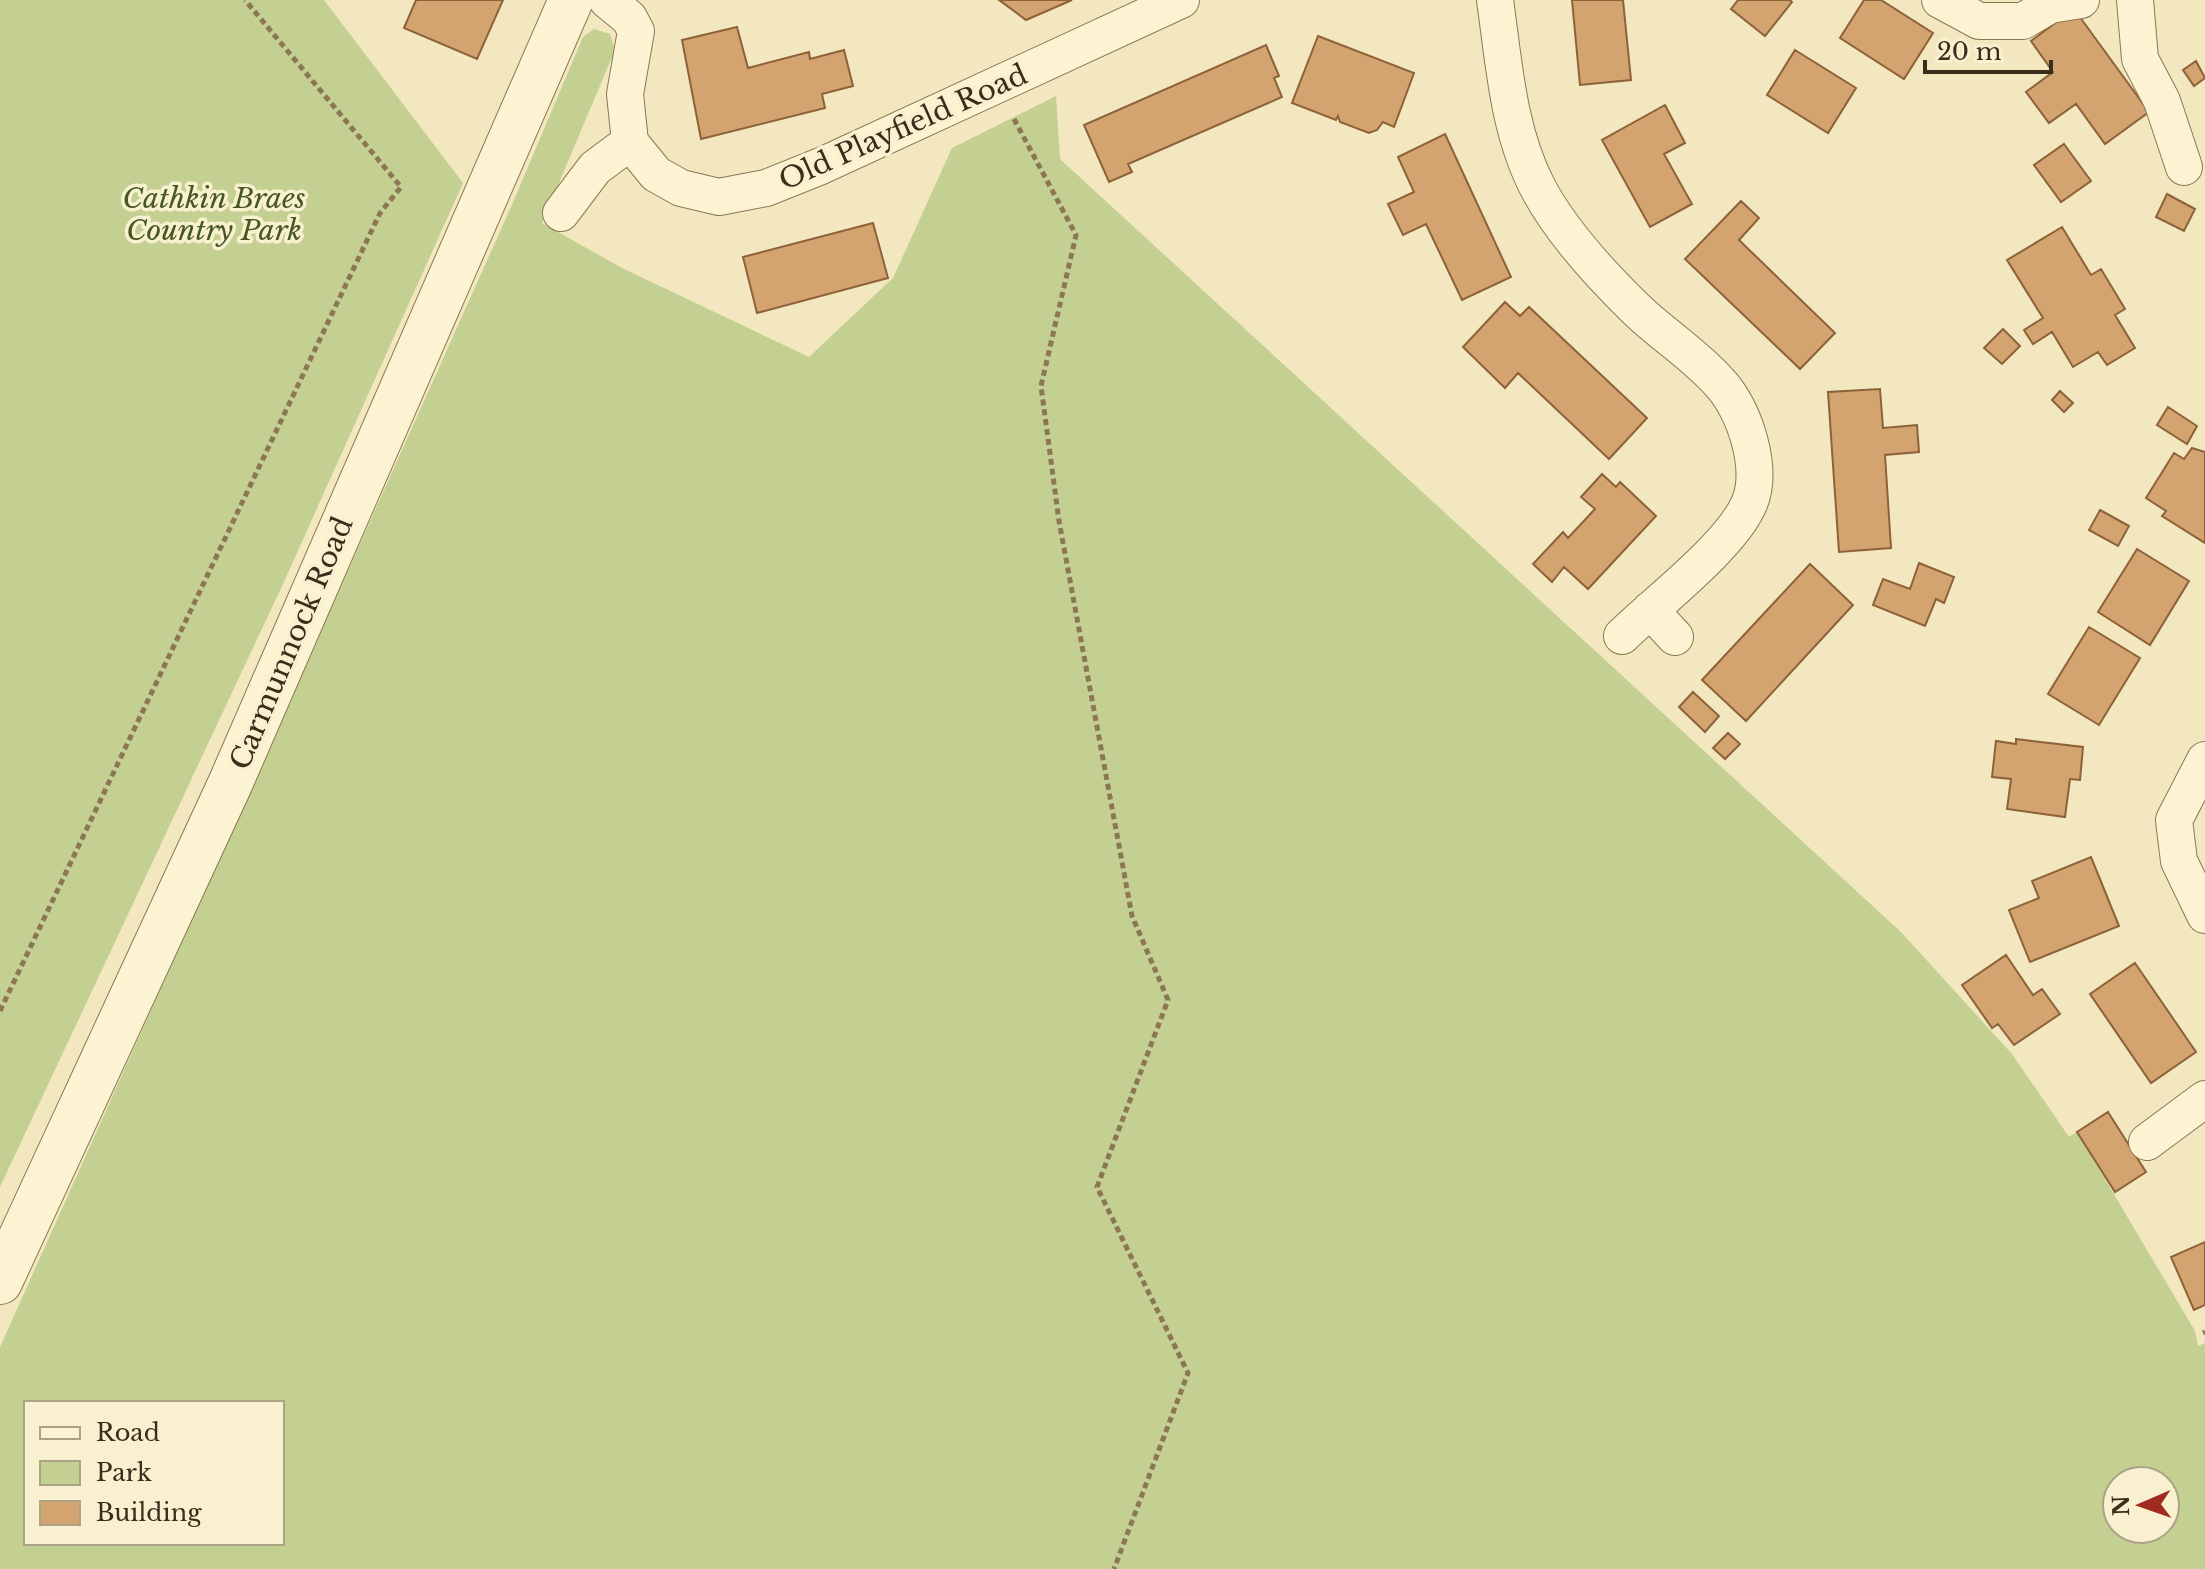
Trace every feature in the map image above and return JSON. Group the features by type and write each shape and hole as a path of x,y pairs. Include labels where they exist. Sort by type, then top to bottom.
{"street":[{"name":"Carmunnock Road","path":"0,1282 230,784 571,0"},
{"path":"561,213 595,168 630,142 625,94 636,31 629,18 607,0"},
{"name":"Old Playfield Road","path":"630,142 656,174 681,188 719,197 766,188 821,166 1181,0"},
{"path":"1495,0 1512,117 1539,188 1587,256 1637,310 1721,383 1744,426 1755,459 1749,504 1731,532 1622,636"},
{"path":"1940,0 1979,21 2023,21 2050,5 2081,0"},
{"path":"2135,0 2140,59 2162,101 2184,167"},
{"path":"1650,610 1675,637"},
{"path":"2205,760 2174,820 2179,861 2205,915"},
{"path":"2147,1142 2205,1099"}],"path":[{"path":"0,1011 380,213 401,187 245,0"},
{"path":"996,86 1076,235 1041,386 1059,521 1132,916 1168,1000 1097,1187 1188,1373 1114,1569"}],"green space":[{"name":"Cathkin Braes Country Park","path":"0,0 324,0 463,183 283,584 0,1187"},
{"path":"594,29 610,34 615,50 542,223 622,268 809,357 893,278 952,148 1056,96 1060,159 1901,932 2012,1054 2069,1137 2077,1132 2195,1331 2198,1346 2205,1343 2205,1569 0,1569 0,1347 511,207 583,37"}],"building":[{"path":"416,0 503,0 477,59 404,28"},
{"path":"999,0 1072,0 1026,20"},
{"path":"1572,0 1623,0 1631,80 1580,85"},
{"path":"1738,0 1792,2 1765,36 1731,9"},
{"path":"1864,0 1881,0 1933,33 1904,79 1840,38"},
{"path":"2074,9 2149,112 2105,144 2076,104 2049,123 2026,92 2053,72 2031,41"},
{"path":"737,27 748,68 809,52 810,59 844,50 853,86 822,94 825,108 701,139 682,40"},
{"path":"1318,36 1414,73 1394,127 1383,122 1377,130 1369,133 1340,122 1338,116 1336,120 1292,103"},
{"path":"1266,45 1279,76 1274,78 1282,97 1128,164 1132,172 1109,182 1084,125"},
{"path":"1795,50 1856,88 1828,133 1767,95"},
{"path":"2196,61 2205,78 2194,86 2183,70"},
{"path":"1665,105 1685,143 1664,154 1692,204 1650,227 1602,140"},
{"path":"1445,134 1511,277 1462,300 1426,224 1403,235 1388,204 1414,192 1398,157"},
{"path":"2064,144 2091,181 2061,202 2034,165"},
{"path":"2167,194 2195,209 2184,231 2156,217"},
{"path":"1741,201 1759,218 1739,240 1835,333 1800,369 1685,259"},
{"path":"873,223 888,278 757,313 743,257"},
{"path":"2062,227 2091,275 2101,269 2125,309 2115,315 2135,348 2107,365 2098,352 2073,367 2052,332 2033,344 2024,330 2043,318 2007,260"},
{"path":"1505,302 1520,316 1529,307 1647,418 1609,459 1518,373 1505,388 1463,347"},
{"path":"2003,329 2020,346 2002,364 1984,348"},
{"path":"1880,389 1883,428 1917,425 1919,452 1885,455 1891,548 1839,552 1828,392"},
{"path":"2060,391 2073,403 2064,412 2052,400"},
{"path":"2168,407 2197,426 2187,444 2157,425"},
{"path":"2192,448 2205,452 2205,543 2162,516 2166,511 2146,498 2174,453 2184,459"},
{"path":"1602,474 1616,487 1620,482 1656,516 1588,589 1564,567 1552,582 1533,564 1563,532 1568,538 1595,509 1581,497"},
{"path":"2100,510 2129,526 2118,546 2089,530"},
{"path":"2137,549 2189,581 2150,645 2098,612"},
{"path":"1919,563 1954,577 1944,603 1936,599 1925,626 1873,605 1883,579 1910,589"},
{"path":"1810,564 1853,605 1746,721 1702,680"},
{"path":"2089,627 2140,658 2099,725 2048,694"},
{"path":"1693,692 1719,716 1705,732 1679,707"},
{"path":"1728,733 1740,744 1725,759 1713,748"},
{"path":"2016,739 2083,747 2080,780 2070,779 2065,817 2007,809 2011,779 1992,777 1996,741 2016,744"},
{"path":"2091,857 2119,926 2030,962 2009,910 2039,898 2032,881"},
{"path":"2006,955 2033,995 2042,989 2060,1014 2014,1045 1998,1024 1992,1028 1962,985"},
{"path":"2135,963 2196,1052 2151,1083 2090,994"},
{"path":"2108,1112 2146,1172 2115,1192 2077,1132"},
{"path":"2205,1242 2205,1305 2194,1310 2171,1257"}]}
